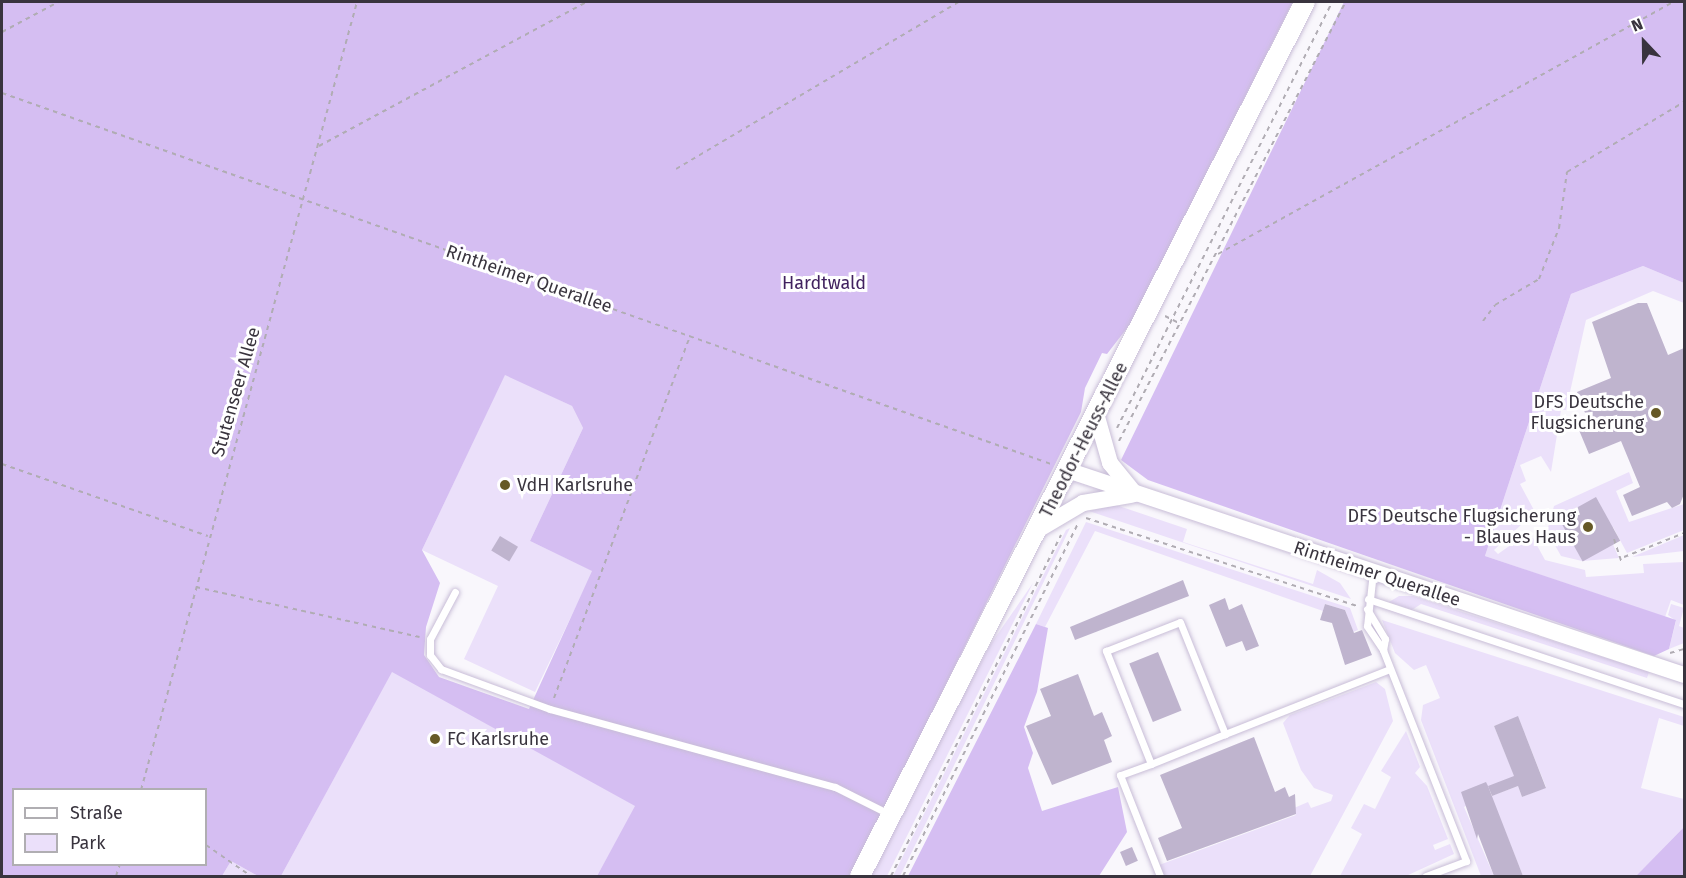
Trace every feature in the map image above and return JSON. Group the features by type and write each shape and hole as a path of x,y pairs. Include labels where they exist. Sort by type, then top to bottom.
{"main road":[{"name":"Theodor-Heuss-Allee","path":"860,876 1039,529 1063,469 1097,417 1305,2"}],"street":[{"path":"1039,529 1083,503 1135,494 1106,453 1097,417"},
{"name":"Rintheimer Querallee","path":"1063,469 1684,675"}],"lane":[{"path":"1373,572 1367,609 1369,632 1383,650 1466,861 1426,876"},
{"path":"455,592 430,639 430,656 441,669 550,709 835,787 891,816"},
{"path":"1368,599 1684,704"},
{"path":"1367,609 1385,639 1383,650"},
{"path":"1151,764 1106,651 1180,622 1225,734"},
{"path":"1160,876 1120,775 1390,669"}],"path":[{"path":"2,32 58,2"},
{"name":"Stutenseer Allee","path":"141,788 208,537 305,200 357,2"},
{"path":"319,146 586,2"},
{"path":"676,169 958,2"},
{"path":"1106,453 1332,2"},
{"path":"1127,429 1346,2"},
{"path":"1218,254 1673,2"},
{"name":"Rintheimer Querallee","path":"2,93 1063,469"},
{"path":"1483,321 1495,305 1539,279 1559,228 1566,172 1684,102"},
{"path":"1165,316 1182,325"},
{"path":"550,709 690,336"},
{"path":"2,464 208,537"},
{"path":"903,876 1080,517 1072,523"},
{"path":"891,876 1064,528"},
{"path":"1624,557 1684,533"},
{"path":"1614,539 1624,557 1622,563"},
{"path":"196,587 430,639"},
{"path":"207,846 251,876"}],"green space":[{"name":"Hardtwald","path":"2,2 1293,2 1131,323 1107,354 1102,353 1085,388 1081,412 851,876 597,876 635,806 392,672 281,876 258,876 231,861 222,876 2,876","holes":["505,375 572,406 583,428 530,541 592,571 529,709 439,677 424,655 426,627 440,583 422,550"]},
{"path":"1344,2 1684,2 1684,283 1643,266 1571,294 1485,556 1676,620 1669,649 1654,656 1148,480 1121,460"},
{"path":"1643,266 1684,283 1684,303 1653,291 1586,320 1566,410 1561,410 1551,472 1541,456 1520,465 1526,481 1520,484 1535,512 1494,550 1498,554 1522,537 1533,538 1545,560 1585,570 1586,577 1644,573 1643,564 1684,562 1684,605 1671,600 1665,617 1485,556 1571,294"},
{"name":"VdH Karlsruhe","path":"505,374 572,406 583,428 530,541 593,571 535,692 464,659 498,586 422,550"},
{"path":"1629,472 1633,483 1616,491 1629,522 1684,504 1684,530 1627,553 1613,527 1611,540 1619,558 1582,561 1561,556 1547,531 1554,506"},
{"path":"1116,505 1187,529 1183,542 1313,584 1317,570 1340,583 1351,599 1089,511"},
{"path":"1086,522 1350,608 1358,630 1353,632 1345,610 1325,604 1323,611 1095,531 1045,627 1036,624"},
{"path":"1070,528 900,876 893,876 1066,530"},
{"path":"1684,535 1684,551 1632,557"},
{"path":"1033,583 887,876 869,876 990,645"},
{"path":"1399,596 1413,596 1649,672 1647,678 1421,604 1412,610 1389,602"},
{"path":"1671,604 1684,608 1679,626 1684,628 1684,643 1669,649 1676,621 1668,615"},
{"path":"1382,620 1684,717 1684,726 1659,718 1641,788 1684,799 1684,827 1636,876 1523,876 1491,796 1518,786 1522,797 1546,787 1518,717 1494,726 1516,780 1499,782 1500,786 1464,807 1494,876 1481,876 1421,720 1423,705 1440,698 1426,665 1414,670 1395,653"},
{"path":"1036,624 1048,628 1037,692 1024,727 1033,753 1028,768 1042,811 1118,787 1127,832 1099,876 908,876"},
{"name":"FC Karlsruhe","path":"392,671 636,806 597,876 281,876"},
{"path":"1376,682 1385,689 1393,721 1310,876 1163,876 1159,865 1296,815 1294,808 1308,802 1311,808 1331,801 1333,795 1314,788 1301,770 1283,723 1290,715"},
{"path":"1406,731 1420,767 1415,773 1427,786 1448,839 1433,845 1435,850 1450,844 1454,854 1406,876 1340,876 1362,834 1351,828 1364,804 1375,809 1391,777 1381,771"},
{"path":"1684,827 1684,876 1636,876"},
{"path":"231,861 258,876 222,876"}],"building":[{"path":"1638,303 1647,303 1668,355 1684,348 1684,494 1680,504 1672,508 1667,502 1632,516 1623,495 1640,487 1621,441 1589,454 1576,423 1587,418 1577,392 1611,378 1592,322"},
{"name":"DFS Deutsche Flugsicherung - Blaues Haus","path":"1596,497 1620,541 1583,562 1558,518"},
{"path":"500,536 518,547 509,561 491,551"},
{"path":"1183,580 1189,596 1075,640 1070,627"},
{"path":"1225,598 1229,610 1242,604 1259,646 1246,651 1242,641 1226,647 1209,605"},
{"path":"1325,604 1345,610 1354,633 1362,630 1372,655 1345,665 1332,623 1320,620"},
{"path":"1158,652 1182,710 1153,722 1129,664"},
{"path":"1078,674 1094,716 1102,712 1112,736 1104,740 1112,762 1052,785 1026,726 1051,716 1040,689"},
{"path":"1518,716 1546,788 1522,797 1518,786 1492,796 1488,786 1514,776 1494,726"},
{"path":"1254,737 1275,792 1285,787 1289,797 1295,794 1296,814 1167,861 1158,838 1182,828 1160,775"},
{"path":"1486,782 1523,876 1494,876 1478,834 1477,839 1461,792"},
{"path":"1132,847 1138,861 1126,866 1120,852"}],"place":[{"name":"DFS Deutsche Flugsicherung","path":"1656,413"},
{"name":"VdH Karlsruhe","path":"505,485"},
{"name":"DFS Deutsche Flugsicherung - Blaues Haus","path":"1588,527"},
{"name":"FC Karlsruhe","path":"435,739"}]}
